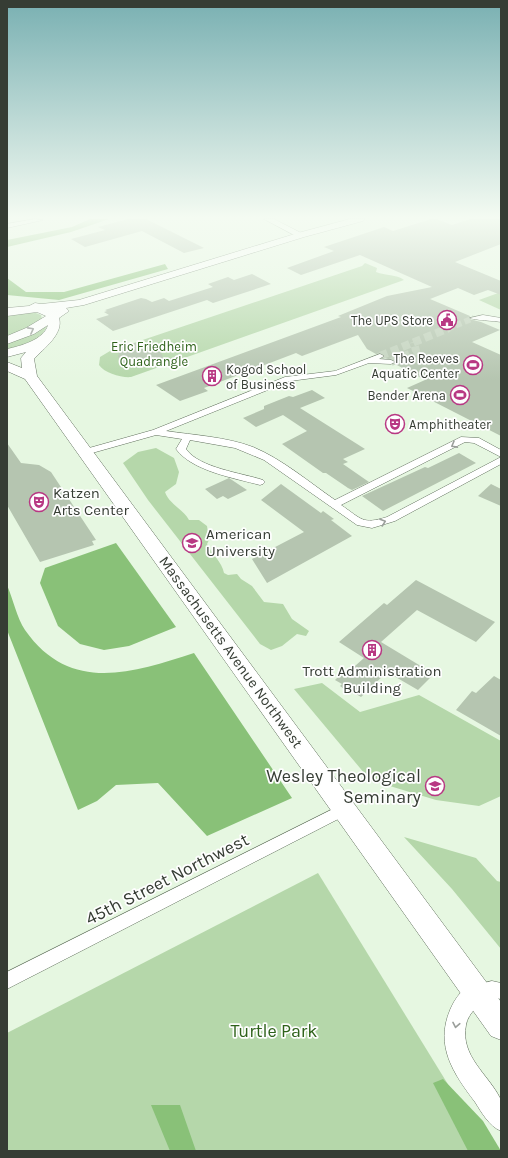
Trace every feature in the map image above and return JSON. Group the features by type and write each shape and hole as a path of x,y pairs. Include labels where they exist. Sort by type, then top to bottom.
{"main road":[{"path":"7,312 80,303 177,273"},
{"path":"7,303 23,304 40,308 53,317"},
{"path":"7,340 26,334 53,317 80,303"},
{"path":"30,376 27,362 28,356 54,328 53,317"},
{"path":"7,353 24,348 47,337"},
{"path":"7,366 30,376"},
{"name":"Massachusetts Avenue Northwest","path":"30,376 501,1026"}],"street":[{"path":"474,318 483,316 501,320"},
{"path":"86,452 156,432 288,379 301,376 336,374 380,356"},
{"path":"370,361 391,362"},
{"path":"156,432 188,436 236,445 249,449 267,458 361,523 372,525 380,524 501,460"},
{"path":"188,436 181,449 183,454 191,461 202,466 260,482"},
{"path":"335,504 464,439 476,440 501,454"},
{"name":"45th Street Northwest","path":"7,981 345,809"},
{"path":"501,990 492,989 476,992 460,1010 454,1027 455,1045 465,1068 501,1119"}],"green space":[{"path":"132,273 154,273 59,300 7,295 7,278 26,292 64,292"},
{"name":"Eric Friedheim Quadrangle","path":"341,273 380,273 398,277 404,280 131,377 123,377 101,368 99,365 100,357 110,351"},
{"path":"501,292 501,310 479,300"},
{"path":"33,312 41,315 42,319 31,327 7,337 7,315"},
{"path":"47,325 41,336 25,345 7,350 7,343"},
{"path":"156,448 174,458 179,472 176,484 165,492 167,496 189,520 199,520 207,526 209,540 207,544 221,565 224,573 228,575 237,574 241,579 252,586 264,602 283,604 292,619 309,631 306,636 297,634 282,646 271,650 260,644 148,500 123,463 138,452"},
{"path":"116,543 176,627 129,646 104,650 80,644 58,626 40,583 45,568"},
{"path":"7,585 17,614 25,630 43,650 62,663 82,671 103,673 125,671 148,667 194,653 292,798 207,836 158,783 116,785 97,801 78,810 7,630"},
{"path":"322,683 360,712 419,695 501,741 501,796 479,806 436,800 370,780 294,689"},
{"path":"404,837 476,858 497,881 501,882 501,949 452,889"},
{"name":"Turtle Park","path":"318,873 489,1151 7,1151 7,1033"},
{"path":"443,1079 483,1121 501,1151 468,1151 433,1083"},
{"path":"151,1105 180,1105 196,1151 170,1151"}],"building":[{"path":"401,273 482,273 501,281 501,295 488,290 474,295 458,288 430,299 470,316 469,319 500,330 472,342 501,355 501,436 407,388 425,380 395,364 396,361 384,358 385,355 381,353 376,354 367,349 358,335 302,356 296,353 204,388 208,391 180,401 156,385 341,317 338,316 387,296 432,287"},
{"path":"252,274 271,284 213,303 207,300 113,331 96,319 109,315 104,312 107,311 105,310 141,298 152,302 164,298 169,301 213,287 208,284 228,277 234,280"},
{"path":"134,343 160,350 166,364 143,367 123,363 118,357 119,353"},
{"path":"312,390 325,398 300,408 365,449 343,459 348,462 343,464 369,482 352,490 326,473 323,473 282,444 307,431 283,415 256,427 243,418 264,409 264,406 289,396 293,397"},
{"name":"Katzen Arts Center","path":"7,443 21,463 39,465 51,472 96,540 92,541 94,545 40,562 7,505"},
{"path":"459,453 476,463 383,511 362,496 425,467 428,468"},
{"path":"229,478 247,490 228,499 223,496 217,499 205,489"},
{"path":"281,484 321,513 323,511 334,519 331,520 352,536 267,583 252,559 304,532 261,500"},
{"path":"491,484 501,489 501,506 478,496"},
{"name":"Trott Administration Building","path":"416,580 495,622 476,642 417,610 381,642 434,674 418,690 387,672 361,697 353,692 351,694 340,686 342,684 335,680 343,672 346,674 364,658 339,642 384,603 387,605"},
{"path":"494,676 501,680 501,736 456,710 472,691 476,693"}],"tunnel":[{"path":"447,329 474,318"},
{"path":"414,342 449,328"},
{"path":"380,356 414,342"},
{"path":"391,362 416,351 414,342"}],"place":[{"name":"The UPS Store","path":"447,320"},
{"name":"The Reeves Aquatic Center","path":"473,365"},
{"name":"Kogod School of Business","path":"212,376"},
{"name":"Bender Arena","path":"460,395"},
{"name":"Amphitheater","path":"395,424"},
{"name":"Katzen Arts Center","path":"39,502"},
{"name":"American University","path":"192,543"},
{"name":"Trott Administration Building","path":"372,650"},
{"name":"Wesley Theological Seminary","path":"435,786"}]}
